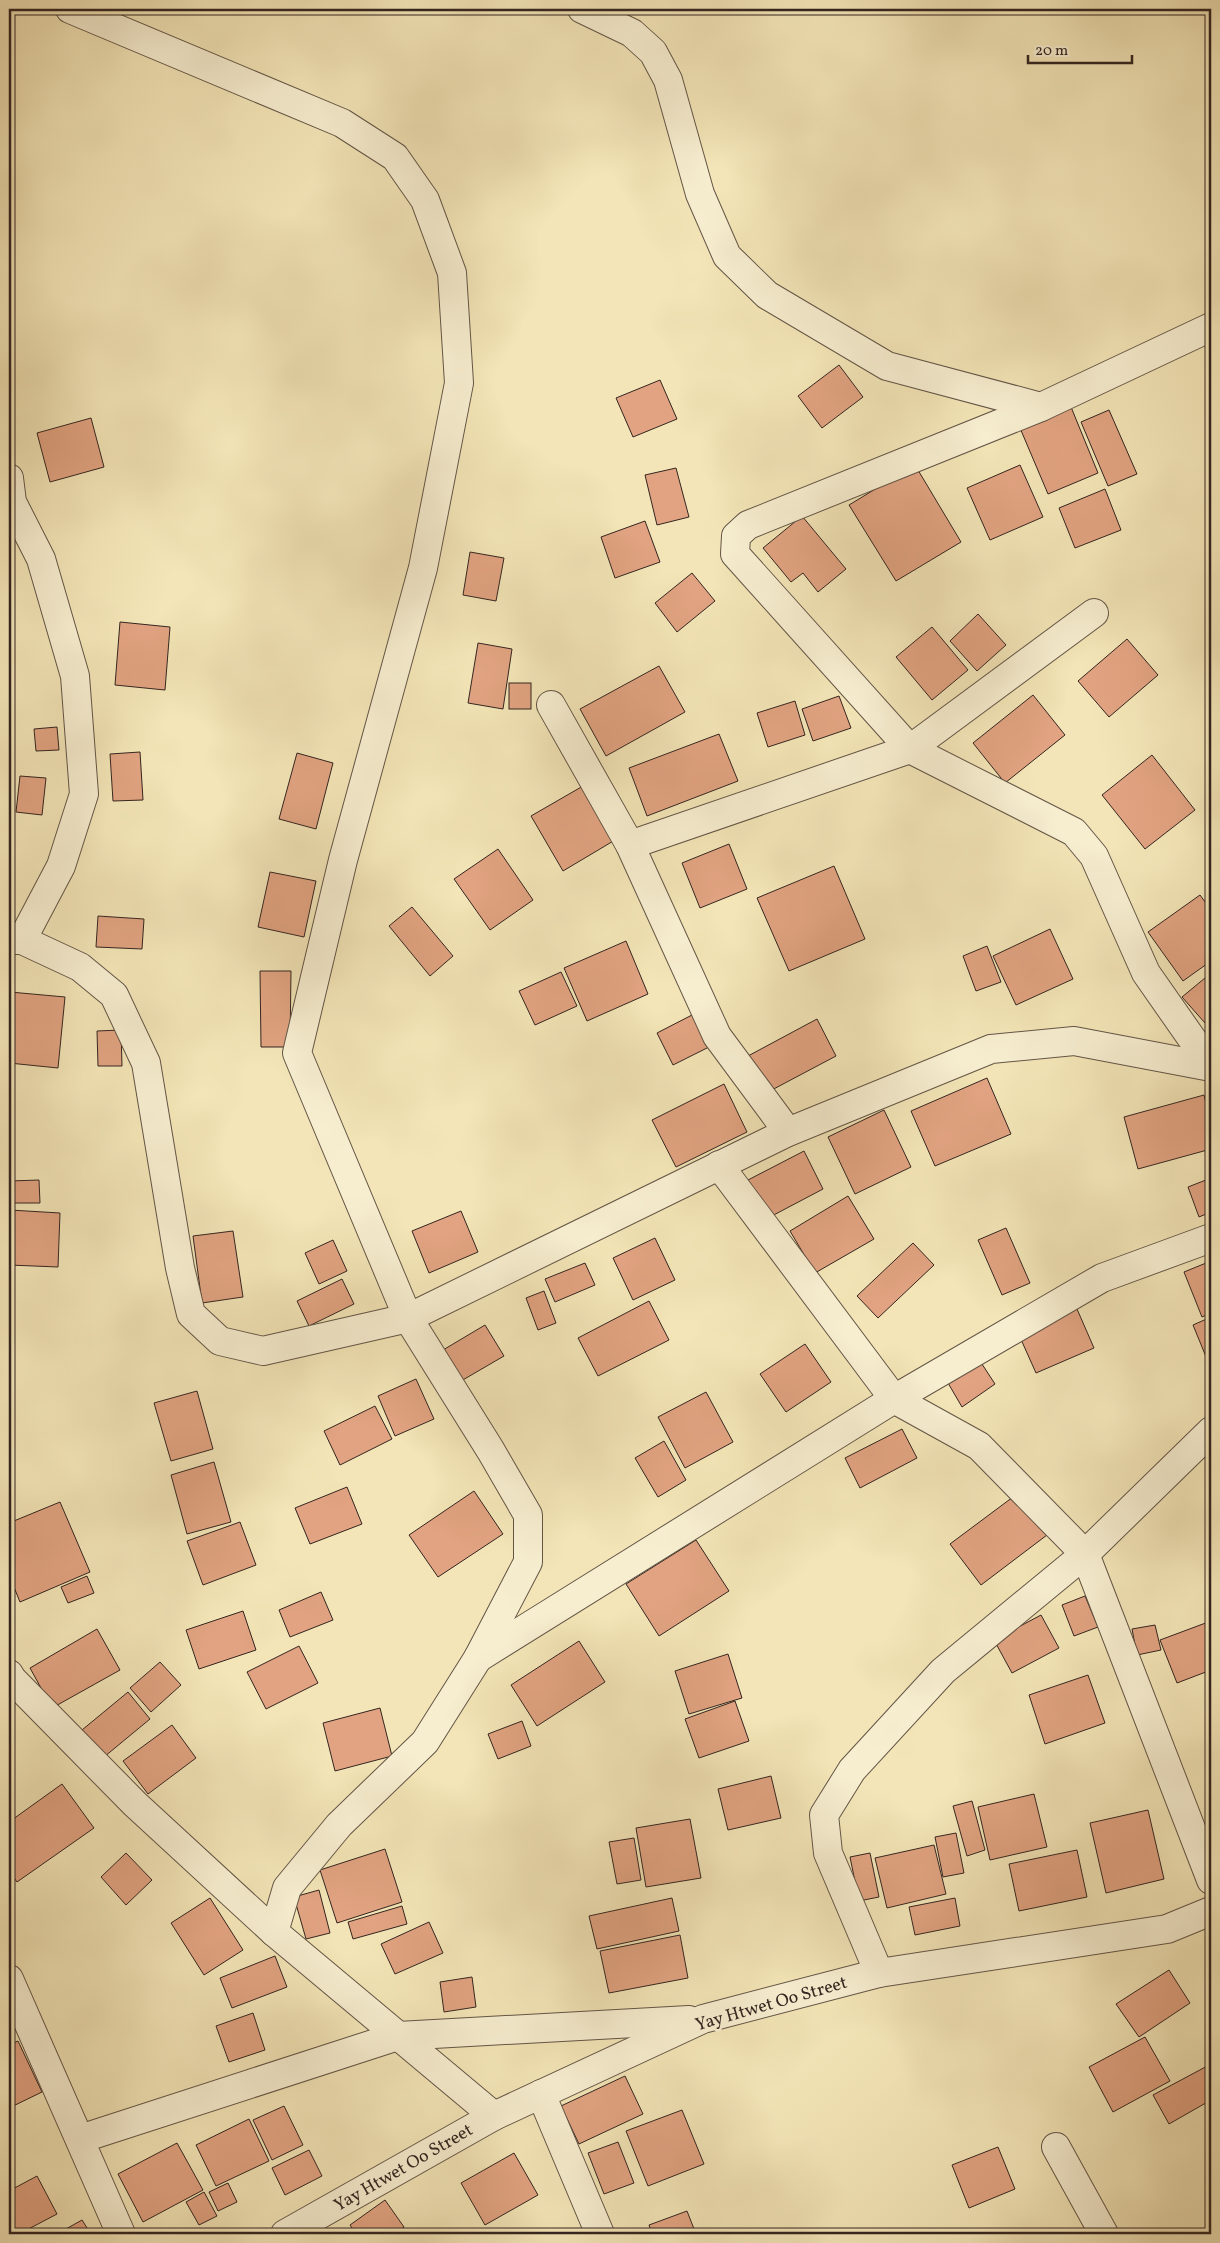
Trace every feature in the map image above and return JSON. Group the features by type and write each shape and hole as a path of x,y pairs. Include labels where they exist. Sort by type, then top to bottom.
{"street":[{"path":"70,9 342,123 395,157 425,200 452,273 459,383 423,568 343,860 297,1053 408,1318 491,1451 528,1515 528,1562 478,1658 425,1742 339,1825 287,1888 274,1932"},
{"path":"582,9 632,33 653,52 668,80 700,194 727,256 767,295 887,366 1041,407"},
{"path":"1211,327 1041,407 748,525 736,536 736,554 910,749 1074,832 1094,856 1146,973 1211,1066"},
{"path":"9,478 12,502 41,559 75,676 84,794 61,866 15,940 80,967 114,995 146,1063 180,1268 191,1314 220,1341 263,1351 408,1318 788,1132 991,1049 1074,1042 1211,1066"},
{"path":"630,845 910,749 1094,613"},
{"path":"551,705 630,845 717,1036 788,1132"},
{"path":"719,1165 894,1399 979,1446 1085,1554 1211,1880"},
{"path":"478,1658 894,1399 1102,1278 1211,1238"},
{"path":"879,1973 828,1853 824,1815 852,1770 943,1671 1085,1554 1211,1431"},
{"path":"9,1674 12,1680 135,1804 274,1932 494,2116"},
{"name":"Yay Htwet Oo Street","path":"285,2234 494,2116 703,2019 879,1973 1167,1929 1211,1911"},
{"path":"9,1979 121,2234"},
{"path":"80,2139 398,2036 703,2019"},
{"path":"542,2094 600,2234"},
{"path":"1056,2147 1104,2234"}],"building":[{"path":"839,365 863,397 822,428 798,396"},
{"path":"660,380 677,419 633,437 616,398"},
{"path":"1071,407 1098,473 1048,494 1020,428"},
{"path":"1109,410 1137,474 1108,486 1081,422"},
{"path":"91,418 104,467 50,482 37,433"},
{"path":"915,465 961,542 896,581 849,505"},
{"path":"1020,465 1043,517 990,540 967,488"},
{"path":"676,468 689,517 657,525 645,475"},
{"path":"1105,489 1121,530 1075,548 1059,508"},
{"path":"802,516 846,569 818,592 803,573 791,582 763,548"},
{"path":"645,521 660,562 615,578 601,537"},
{"path":"470,552 504,558 496,601 463,595"},
{"path":"692,573 715,601 677,632 655,603"},
{"path":"978,614 1006,645 977,671 950,641"},
{"path":"120,622 170,627 165,690 115,685"},
{"path":"932,627 968,670 932,700 896,657"},
{"path":"1127,639 1158,675 1109,717 1078,681"},
{"path":"478,643 512,649 503,709 468,703"},
{"path":"659,666 685,712 606,756 580,709"},
{"path":"509,683 531,683 531,709 509,709"},
{"path":"1033,695 1065,735 1005,783 973,743"},
{"path":"839,696 851,728 813,741 802,709"},
{"path":"795,701 805,735 768,747 757,713"},
{"path":"57,727 59,750 36,751 34,729"},
{"path":"719,734 738,781 647,816 629,768"},
{"path":"140,752 143,800 113,801 110,754"},
{"path":"297,753 333,763 316,829 279,819"},
{"path":"1152,755 1195,810 1145,849 1102,795"},
{"path":"20,776 46,778 42,815 16,812"},
{"path":"583,786 615,840 563,871 531,816"},
{"path":"729,844 747,889 700,908 682,863"},
{"path":"498,849 533,900 490,930 454,879"},
{"path":"834,866 865,939 789,971 757,898"},
{"path":"270,872 316,881 304,937 258,927"},
{"path":"1200,895 1211,910 1211,961 1183,981 1148,932"},
{"path":"412,907 453,956 430,976 389,926"},
{"path":"98,916 144,919 142,949 96,947"},
{"path":"1050,929 1073,979 1016,1005 993,956"},
{"path":"626,941 648,994 587,1021 564,968"},
{"path":"987,946 1001,982 976,991 963,956"},
{"path":"260,971 291,971 290,1047 261,1047"},
{"path":"561,972 577,1006 535,1025 519,991"},
{"path":"1211,973 1211,1018 1205,1023 1182,997"},
{"path":"10,992 65,997 58,1068 9,1063"},
{"path":"692,1015 709,1047 673,1065 657,1033"},
{"path":"817,1019 836,1056 768,1092 748,1056"},
{"path":"121,1030 122,1066 98,1066 97,1031"},
{"path":"987,1078 1011,1134 935,1166 911,1111"},
{"path":"724,1084 747,1132 676,1167 652,1120"},
{"path":"1204,1095 1211,1123 1211,1149 1138,1169 1124,1117"},
{"path":"884,1110 911,1167 855,1194 828,1137"},
{"path":"804,1151 823,1189 768,1218 748,1180"},
{"path":"1211,1178 1211,1212 1199,1217 1188,1187"},
{"path":"39,1180 40,1203 9,1203 9,1181"},
{"path":"848,1196 874,1239 815,1273 790,1231"},
{"path":"10,1210 60,1213 58,1267 9,1265"},
{"path":"461,1211 478,1252 429,1273 412,1231"},
{"path":"1006,1228 1030,1283 1002,1295 978,1240"},
{"path":"233,1231 243,1297 202,1303 193,1236"},
{"path":"655,1238 675,1280 633,1300 613,1258"},
{"path":"333,1240 347,1271 319,1284 305,1253"},
{"path":"913,1243 934,1265 878,1318 857,1296"},
{"path":"1211,1261 1211,1313 1202,1317 1184,1272"},
{"path":"585,1263 595,1285 555,1302 545,1279"},
{"path":"342,1279 354,1304 309,1326 297,1301"},
{"path":"544,1291 556,1323 538,1330 526,1298"},
{"path":"649,1301 669,1340 598,1376 578,1338"},
{"path":"1077,1309 1094,1348 1036,1373 1019,1335"},
{"path":"1211,1317 1211,1369 1193,1325"},
{"path":"485,1325 504,1356 461,1381 443,1350"},
{"path":"805,1344 831,1382 786,1412 760,1374"},
{"path":"980,1361 995,1384 962,1407 948,1383"},
{"path":"416,1379 434,1419 395,1436 378,1396"},
{"path":"197,1391 213,1449 171,1461 154,1403"},
{"path":"706,1392 733,1442 685,1468 658,1417"},
{"path":"375,1406 392,1439 340,1465 324,1431"},
{"path":"902,1429 917,1458 860,1488 845,1458"},
{"path":"664,1441 686,1480 658,1497 635,1458"},
{"path":"214,1462 231,1522 187,1534 171,1475"},
{"path":"347,1487 362,1524 310,1544 295,1508"},
{"path":"474,1491 503,1534 438,1577 409,1535"},
{"path":"1017,1494 1047,1535 981,1585 950,1544"},
{"path":"60,1502 90,1572 20,1602 9,1575 9,1523"},
{"path":"240,1522 256,1565 203,1585 187,1541"},
{"path":"696,1540 729,1591 659,1636 626,1584"},
{"path":"87,1576 94,1593 68,1603 61,1587"},
{"path":"321,1592 333,1620 290,1637 279,1610"},
{"path":"1085,1596 1098,1627 1074,1636 1062,1605"},
{"path":"243,1611 256,1650 199,1669 186,1630"},
{"path":"1041,1615 1059,1648 1012,1673 994,1640"},
{"path":"1211,1621 1211,1670 1177,1683 1160,1640"},
{"path":"1155,1625 1161,1650 1137,1655 1132,1629"},
{"path":"97,1629 120,1670 52,1708 30,1668"},
{"path":"579,1641 605,1682 537,1726 511,1685"},
{"path":"299,1646 318,1683 266,1709 247,1672"},
{"path":"728,1654 742,1698 689,1714 675,1671"},
{"path":"160,1662 181,1685 151,1712 130,1688"},
{"path":"1088,1675 1105,1723 1045,1744 1029,1695"},
{"path":"128,1692 150,1719 104,1757 82,1730"},
{"path":"735,1701 749,1741 699,1758 685,1719"},
{"path":"380,1708 392,1756 335,1771 323,1723"},
{"path":"522,1721 531,1746 498,1759 488,1734"},
{"path":"172,1725 196,1758 148,1794 123,1761"},
{"path":"771,1776 781,1818 728,1830 718,1789"},
{"path":"62,1784 94,1828 17,1882 9,1871 9,1822"},
{"path":"1034,1794 1047,1847 990,1860 978,1807"},
{"path":"972,1801 985,1850 967,1856 953,1806"},
{"path":"1148,1810 1164,1879 1106,1893 1090,1823"},
{"path":"690,1819 701,1878 646,1887 636,1828"},
{"path":"956,1833 964,1873 943,1877 935,1837"},
{"path":"634,1838 641,1880 617,1884 609,1842"},
{"path":"934,1845 946,1894 887,1908 875,1858"},
{"path":"385,1849 402,1902 337,1923 320,1870"},
{"path":"1077,1850 1087,1897 1019,1911 1009,1864"},
{"path":"126,1853 152,1880 126,1905 101,1877"},
{"path":"870,1853 879,1897 859,1901 850,1857"},
{"path":"319,1890 330,1933 306,1939 294,1897"},
{"path":"210,1898 243,1950 204,1975 171,1923"},
{"path":"672,1898 679,1931 597,1949 589,1916"},
{"path":"955,1898 960,1926 915,1935 909,1907"},
{"path":"402,1906 407,1924 353,1939 348,1922"},
{"path":"429,1922 443,1953 395,1974 381,1944"},
{"path":"680,1935 688,1978 609,1993 600,1951"},
{"path":"275,1956 287,1987 232,2008 220,1978"},
{"path":"1169,1970 1190,2003 1139,2037 1116,2004"},
{"path":"472,1977 476,2007 444,2012 440,1982"},
{"path":"253,2013 265,2050 229,2062 216,2026"},
{"path":"1145,2037 1170,2081 1113,2112 1089,2067"},
{"path":"18,2041 42,2092 9,2108 9,2045"},
{"path":"1211,2064 1211,2100 1169,2124 1153,2095"},
{"path":"625,2076 643,2114 579,2144 561,2106"},
{"path":"284,2106 303,2145 272,2160 253,2120"},
{"path":"682,2110 704,2164 648,2186 626,2131"},
{"path":"249,2119 269,2161 216,2186 196,2145"},
{"path":"618,2142 634,2183 604,2194 588,2153"},
{"path":"177,2143 203,2190 143,2222 118,2174"},
{"path":"998,2147 1015,2189 969,2208 952,2165"},
{"path":"309,2150 322,2176 285,2195 272,2168"},
{"path":"514,2153 538,2195 485,2225 461,2183"},
{"path":"37,2176 57,2214 19,2234 9,2234 9,2191"},
{"path":"228,2183 237,2202 218,2211 209,2192"},
{"path":"204,2192 217,2216 199,2225 186,2202"},
{"path":"385,2200 404,2227 395,2234 356,2234 350,2225"},
{"path":"687,2211 696,2234 652,2234 649,2225"},
{"path":"82,2220 91,2234 57,2234"}]}
